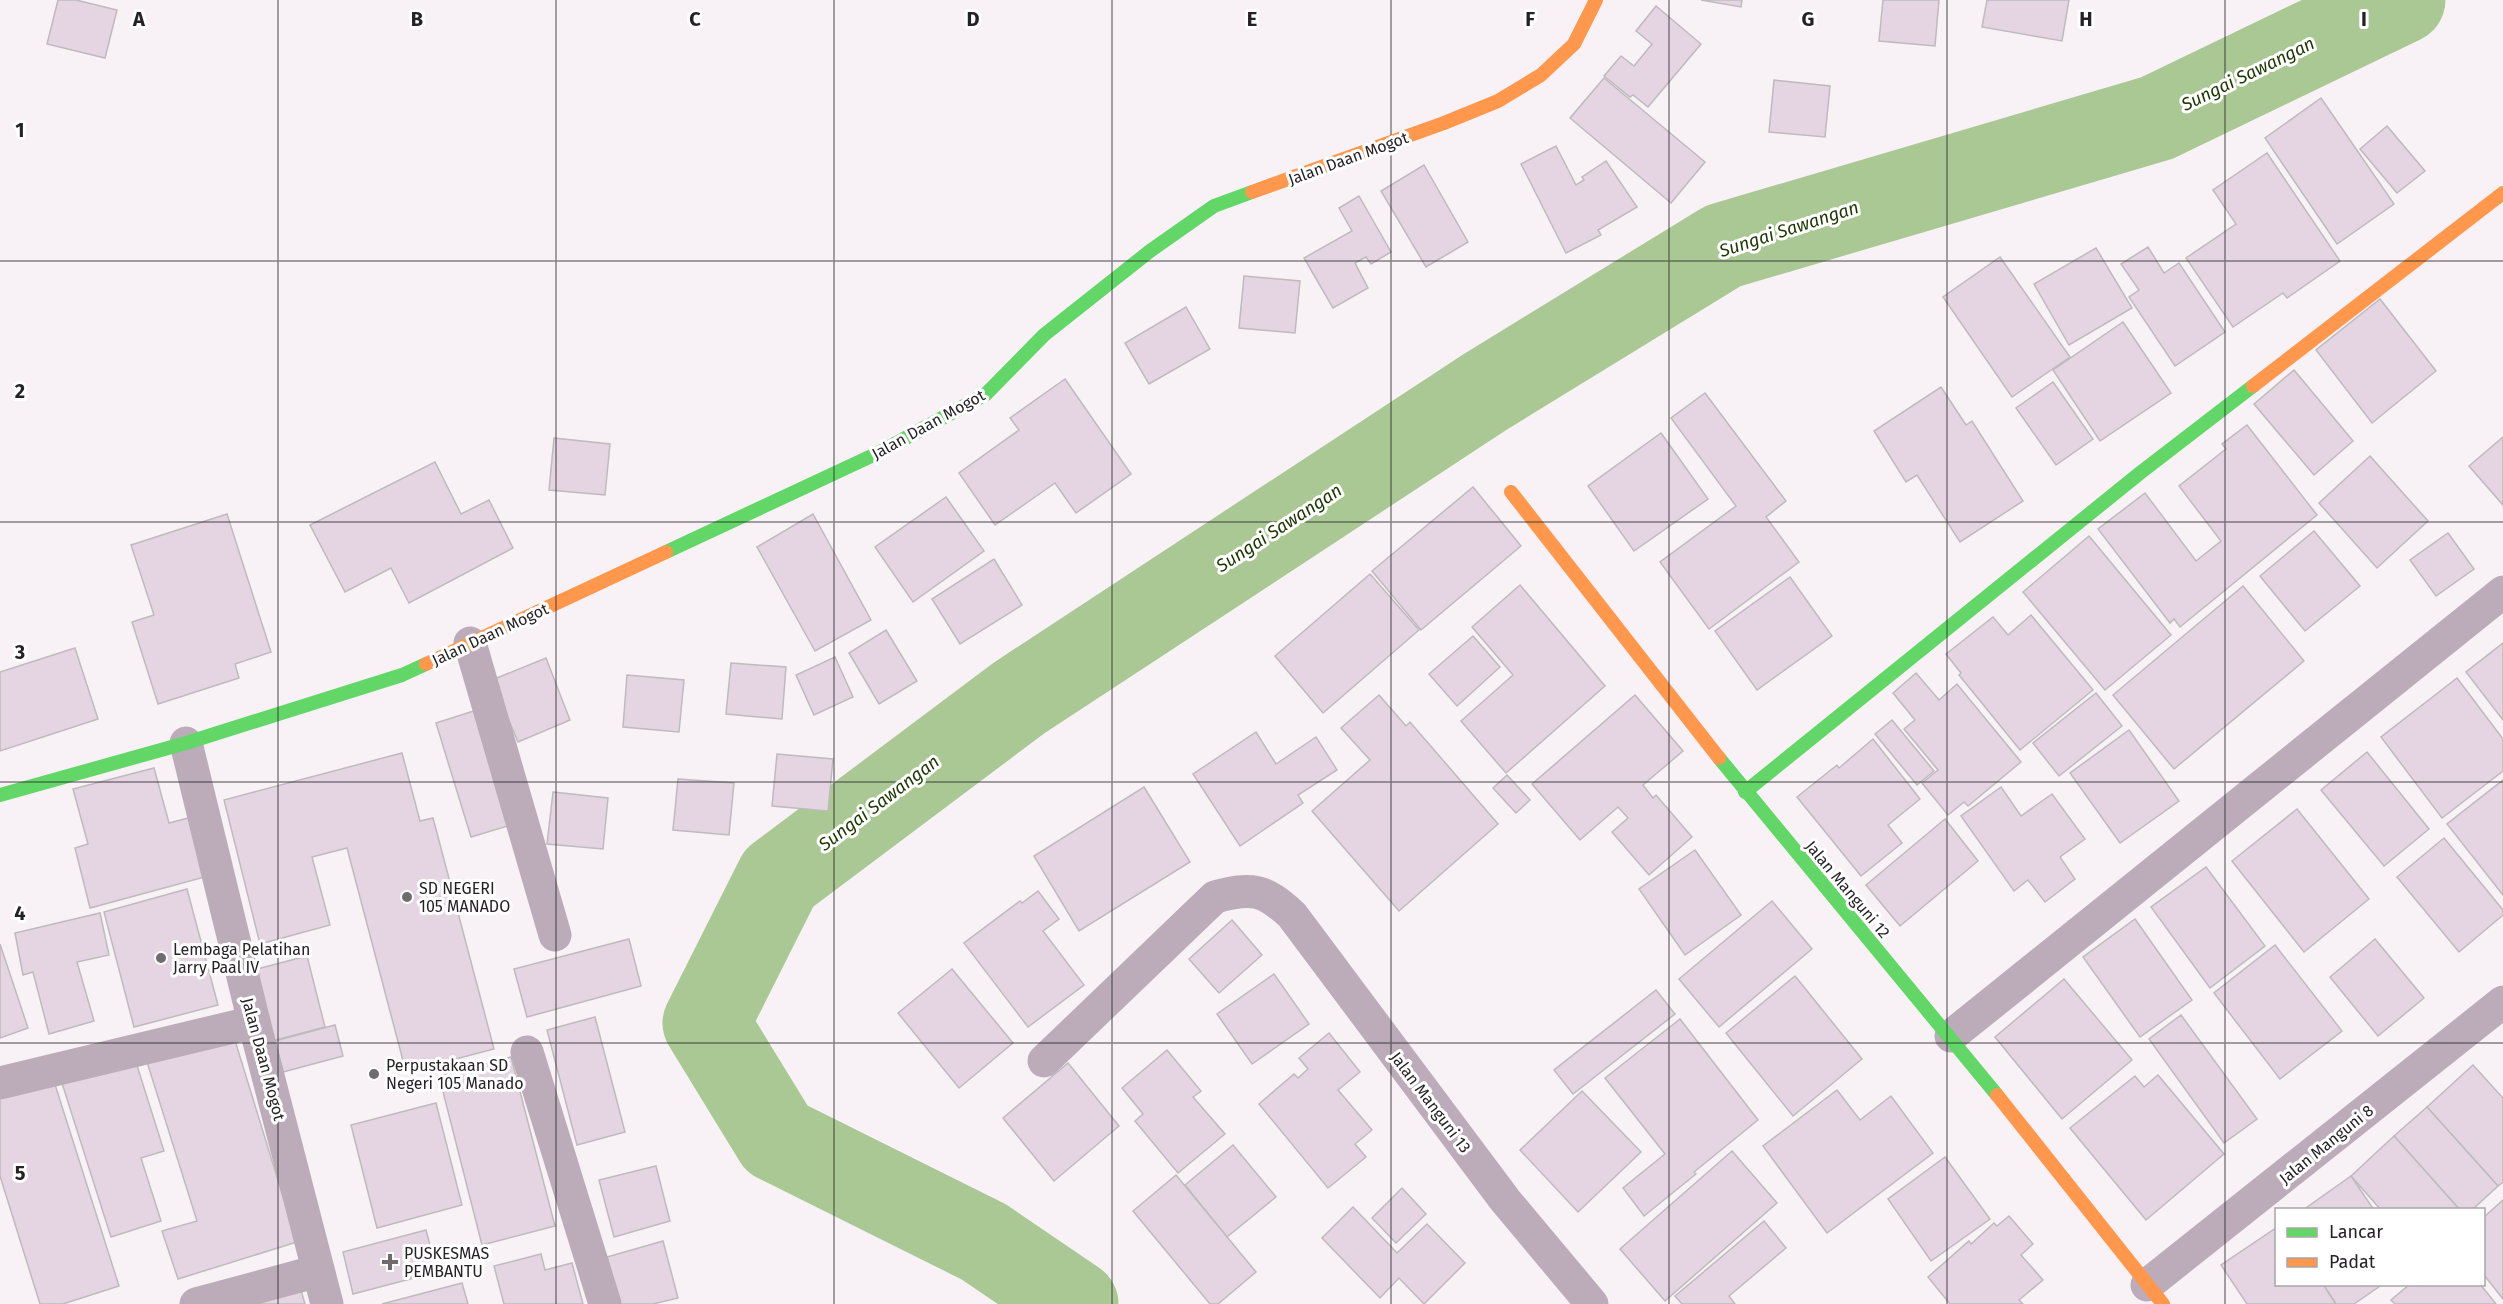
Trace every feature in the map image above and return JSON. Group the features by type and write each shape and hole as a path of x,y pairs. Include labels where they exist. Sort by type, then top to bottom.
{"street":[{"name":"Jalan Daan Mogot","path":"0,795 186,743 402,675 870,457 986,394 1044,335 1150,251 1214,206 1444,123 1498,101 1541,75 1574,44 1596,0"},
{"path":"1745,792 2140,473 2500,202"},
{"name":"Jalan Manguni 12","path":"1511,492 1745,792 1951,1036 2155,1294"},
{"path":"1951,1036 2503,592"},
{"path":"470,643 555,935"},
{"name":"Jalan Daan Mogot","path":"186,743 254,1022 327,1304"},
{"name":"Jalan Manguni 13","path":"1044,1061 1215,897 1233,892 1258,892 1274,897 1292,915 1505,1200 1592,1304"},
{"name":"Jalan Manguni 8","path":"2155,1294 2503,1002"},
{"path":"0,1083 254,1022"},
{"path":"527,1052 605,1304"},
{"path":"196,1304 318,1271"}],"building":[{"path":"58,0 76,0 117,10 105,58 47,44"},
{"path":"1701,0 1742,0 1741,7"},
{"path":"1883,0 1939,0 1935,46 1879,41"},
{"path":"1987,0 2069,0 2062,41 1982,27"},
{"path":"1656,6 1701,44 1648,107 1633,95 1630,97 1604,76 1621,56 1634,66 1652,44 1636,31"},
{"path":"1604,78 1705,162 1671,203 1570,118"},
{"path":"1774,80 1830,86 1825,137 1769,132"},
{"path":"2321,98 2394,204 2337,244 2265,138"},
{"path":"2387,126 2425,171 2397,193 2360,149"},
{"path":"1556,146 1576,185 1584,180 1582,177 1606,161 1637,207 1598,230 1601,235 1566,253 1521,164"},
{"path":"2267,153 2340,261 2287,298 2283,293 2233,327 2186,258 2236,224 2213,190"},
{"path":"1424,165 1468,242 1426,267 1381,191"},
{"path":"1359,196 1391,252 1371,264 1366,257 1355,263 1368,288 1333,308 1304,258 1352,231 1339,208"},
{"path":"2148,247 2164,273 2179,263 2225,332 2175,366 2129,297 2139,290 2121,264"},
{"path":"2096,248 2132,308 2069,345 2034,284"},
{"path":"2000,257 2070,357 2012,397 1943,297"},
{"path":"1244,276 1300,281 1295,333 1239,328"},
{"path":"2380,299 2436,371 2372,423 2316,350"},
{"path":"1186,307 1210,349 1149,384 1125,343"},
{"path":"2123,322 2171,393 2100,441 2053,370"},
{"path":"2294,370 2353,441 2314,475 2254,404"},
{"path":"1065,379 1131,474 1076,513 1055,483 995,525 959,473 1019,430 1010,418"},
{"path":"2053,382 2093,439 2056,465 2016,408"},
{"path":"1941,387 1966,425 1972,421 2023,501 1960,542 1917,475 1906,482 1874,431"},
{"path":"1705,393 1786,501 1766,517 1799,562 1709,629 1660,562 1736,506 1671,418"},
{"path":"2247,425 2317,515 2180,627 2174,619 2170,623 2098,529 2145,493 2196,561 2221,541 2179,486 2226,449 2222,444"},
{"path":"1661,433 1708,499 1634,551 1588,486"},
{"path":"2503,437 2503,505 2469,466"},
{"path":"554,438 610,444 605,495 549,490"},
{"path":"2370,456 2428,521 2377,568 2319,503"},
{"path":"435,462 461,514 489,500 513,548 409,603 391,568 345,592 310,525"},
{"path":"1473,487 1521,546 1421,630 1372,571"},
{"path":"946,497 984,551 913,602 875,547"},
{"path":"227,514 271,652 235,664 239,678 158,704 132,622 154,615 131,545"},
{"path":"813,514 871,620 815,651 757,547"},
{"path":"2314,531 2360,586 2305,631 2260,576"},
{"path":"2448,533 2474,569 2436,596 2410,560"},
{"path":"2089,536 2171,635 2105,690 2023,592"},
{"path":"994,559 1022,605 960,644 932,599"},
{"path":"1370,574 1419,630 1323,713 1275,656"},
{"path":"1790,577 1832,636 1757,690 1715,631"},
{"path":"1520,585 1605,686 1506,773 1461,721 1513,675 1472,627"},
{"path":"2243,586 2304,661 2174,769 2113,695"},
{"path":"2031,615 2093,690 2020,750 1959,675 1961,673 1946,654 1993,617 2008,635"},
{"path":"886,630 917,681 879,704 849,653"},
{"path":"1473,636 1500,667 1457,706 1429,674"},
{"path":"2503,643 2503,720 2466,672"},
{"path":"75,648 98,719 0,751 0,672"},
{"path":"835,657 853,697 814,715 796,675"},
{"path":"546,658 570,720 518,742 492,680"},
{"path":"731,663 786,667 782,719 726,714"},
{"path":"1916,673 1939,700 1957,684 2021,762 1968,806 1964,802 1948,815 1922,783 1938,770 1904,729 1915,720 1893,693"},
{"path":"627,675 684,680 679,732 623,727"},
{"path":"2457,678 2503,739 2503,771 2442,818 2381,737"},
{"path":"2096,693 2122,726 2059,776 2033,743"},
{"path":"1379,695 1406,726 1410,722 1498,824 1399,911 1312,811 1370,760 1341,728"},
{"path":"1635,695 1683,751 1643,785 1653,798 1656,795 1692,837 1649,875 1612,832 1628,818 1618,807 1580,840 1532,784"},
{"path":"480,709 514,824 471,837 436,723"},
{"path":"1892,720 1934,771 1917,785 1875,734"},
{"path":"2129,730 2179,801 2120,843 2070,773"},
{"path":"1256,732 1276,764 1316,737 1337,770 1298,795 1303,803 1240,846 1193,774"},
{"path":"1873,739 1920,799 1888,825 1902,843 1861,876 1797,797 1837,765 1839,768"},
{"path":"2367,752 2429,829 2384,866 2321,790"},
{"name":"SD NEGERI 105 MANADO","path":"402,753 420,821 433,818 494,1049 406,1072 347,848 312,857 330,925 260,944 224,800"},
{"path":"777,754 833,759 828,811 772,806"},
{"path":"154,768 169,823 196,816 212,875 90,908 75,848 88,844 73,789"},
{"path":"1507,775 1530,800 1516,813 1493,788"},
{"path":"678,779 734,783 729,835 673,830"},
{"path":"2503,780 2503,895 2447,824"},
{"path":"1144,787 1190,862 1079,931 1034,856"},
{"path":"2001,787 2021,816 2052,794 2085,839 2060,857 2075,879 2045,902 2028,880 2014,891 1961,816"},
{"path":"553,792 608,798 603,849 547,844"},
{"path":"2297,809 2369,899 2304,952 2232,861"},
{"path":"1945,819 1978,861 1900,926 1866,885"},
{"path":"2444,838 2503,910 2503,915 2459,952 2397,877"},
{"path":"1695,850 1741,915 1685,955 1639,889"},
{"path":"2206,867 2265,946 2210,988 2151,907"},
{"name":"Lembaga Pelatihan Jarry Paal IV","path":"187,889 218,1005 134,1027 104,912"},
{"path":"1038,891 1059,919 1043,931 1084,985 1028,1027 964,943 1020,901 1022,903"},
{"path":"1772,901 1812,949 1719,1027 1679,979"},
{"path":"100,913 109,955 77,962 94,1021 49,1034 33,972 23,975 15,933"},
{"path":"2135,919 2192,1000 2140,1037 2083,957"},
{"path":"1232,920 1262,955 1219,993 1189,959"},
{"path":"629,939 641,986 527,1017 514,969"},
{"path":"2375,939 2424,998 2378,1036 2330,977"},
{"path":"0,944 28,1028 0,1038"},
{"path":"2275,945 2342,1031 2280,1079 2214,993"},
{"path":"307,956 325,1027 272,1041 253,970"},
{"path":"952,969 1013,1043 959,1088 898,1013"},
{"path":"1274,974 1309,1024 1252,1064 1217,1014"},
{"path":"1795,976 1862,1059 1793,1116 1726,1033"},
{"path":"2064,979 2132,1060 2062,1119 1995,1037"},
{"path":"1656,990 1675,1014 1573,1094 1554,1070"},
{"path":"2181,1015 2257,1119 2224,1143 2149,1039"},
{"path":"595,1017 625,1132 577,1145 547,1030"},
{"path":"1680,1019 1758,1120 1644,1216 1623,1188 1665,1154 1605,1078"},
{"path":"335,1025 343,1056 283,1072 275,1041"},
{"path":"1329,1033 1360,1072 1338,1090 1372,1130 1355,1144 1366,1157 1328,1188 1259,1104 1294,1074 1298,1078 1308,1069 1299,1058"},
{"path":"233,1034 297,1242 178,1279 162,1231 197,1221 147,1062"},
{"path":"1167,1050 1201,1091 1193,1097 1225,1134 1178,1173 1135,1121 1143,1114 1122,1088"},
{"path":"134,1056 164,1151 141,1158 161,1221 111,1237 61,1080"},
{"path":"511,1057 555,1226 482,1245 439,1076"},
{"path":"1068,1063 1119,1126 1054,1181 1003,1118"},
{"path":"2473,1065 2503,1098 2503,1182 2498,1186 2427,1107"},
{"path":"52,1075 119,1286 63,1304 40,1304 0,1176 0,1091"},
{"path":"2158,1075 2224,1154 2146,1220 2070,1128 2135,1076 2144,1087"},
{"path":"1837,1090 1860,1120 1891,1096 1933,1153 1827,1233 1763,1146"},
{"path":"1582,1091 1641,1152 1578,1212 1520,1150"},
{"path":"436,1103 462,1205 377,1228 351,1125"},
{"path":"2427,1107 2498,1186 2474,1208 2458,1208 2394,1136"},
{"path":"2394,1136 2458,1208 2379,1208 2351,1176"},
{"path":"1233,1145 1276,1197 1227,1237 1185,1185"},
{"path":"1732,1151 1777,1203 1665,1301 1620,1249"},
{"path":"1945,1157 1990,1219 1931,1261 1888,1199"},
{"path":"656,1166 670,1221 614,1237 599,1180"},
{"path":"1176,1175 1256,1272 1218,1304 1210,1304 1133,1211"},
{"path":"2351,1176 2373,1208 2306,1208"},
{"path":"1402,1188 1426,1214 1396,1243 1372,1218"},
{"path":"2503,1200 2503,1299 2485,1276 2485,1216"},
{"path":"1353,1207 1397,1253 1427,1224 1465,1263 1424,1304 1399,1278 1380,1298 1322,1238"},
{"path":"2009,1216 2033,1244 2021,1255 2043,1280 2019,1300 2023,1304 1950,1304 1928,1277 1969,1241 1971,1244 1994,1223 1997,1226"},
{"path":"1764,1221 1786,1248 1729,1296 1735,1304 1682,1304 1675,1296"},
{"path":"2275,1229 2275,1286 2324,1286 2336,1304 2247,1304 2221,1265"},
{"name":"PUSKESMAS PEMBANTU","path":"426,1230 437,1272 353,1294 343,1252"},
{"path":"663,1241 678,1298 653,1304 620,1304 607,1257"},
{"path":"541,1254 545,1270 572,1263 583,1304 504,1304 494,1266"},
{"path":"298,1280 305,1304 222,1304"},
{"path":"462,1283 468,1304 382,1304"},
{"path":"2324,1286 2380,1286 2354,1304 2336,1304"},
{"path":"2408,1286 2482,1286 2496,1304 2395,1304 2391,1300"}],"waterway":[{"name":"Sungai Sawangan","path":"1075,1304 984,1242 777,1139 706,1023 779,878 1019,698 1485,392 1723,246 2157,118 2402,0"}],"traffic: fast":[{"path":"666,552 880,452 986,394 1044,335 1150,251 1214,206 1252,192"},
{"path":"1745,792 2140,473 2253,386"},
{"path":"0,795 186,743 402,675 426,664"},
{"path":"1719,758 1997,1095"}],"traffic: slow":[{"path":"1252,192 1444,123 1498,101 1541,75 1574,44 1596,0"},
{"path":"2253,386 2503,193"},
{"path":"1511,492 1719,758"},
{"path":"426,664 666,552"},
{"path":"1997,1095 2163,1304"}],"place":[{"name":"SD NEGERI 105 MANADO","path":"407,897"},
{"name":"Lembaga Pelatihan Jarry Paal IV","path":"161,958"},
{"name":"Perpustakaan SD Negeri 105 Manado","path":"374,1074"},
{"name":"PUSKESMAS PEMBANTU","path":"390,1262"}]}
